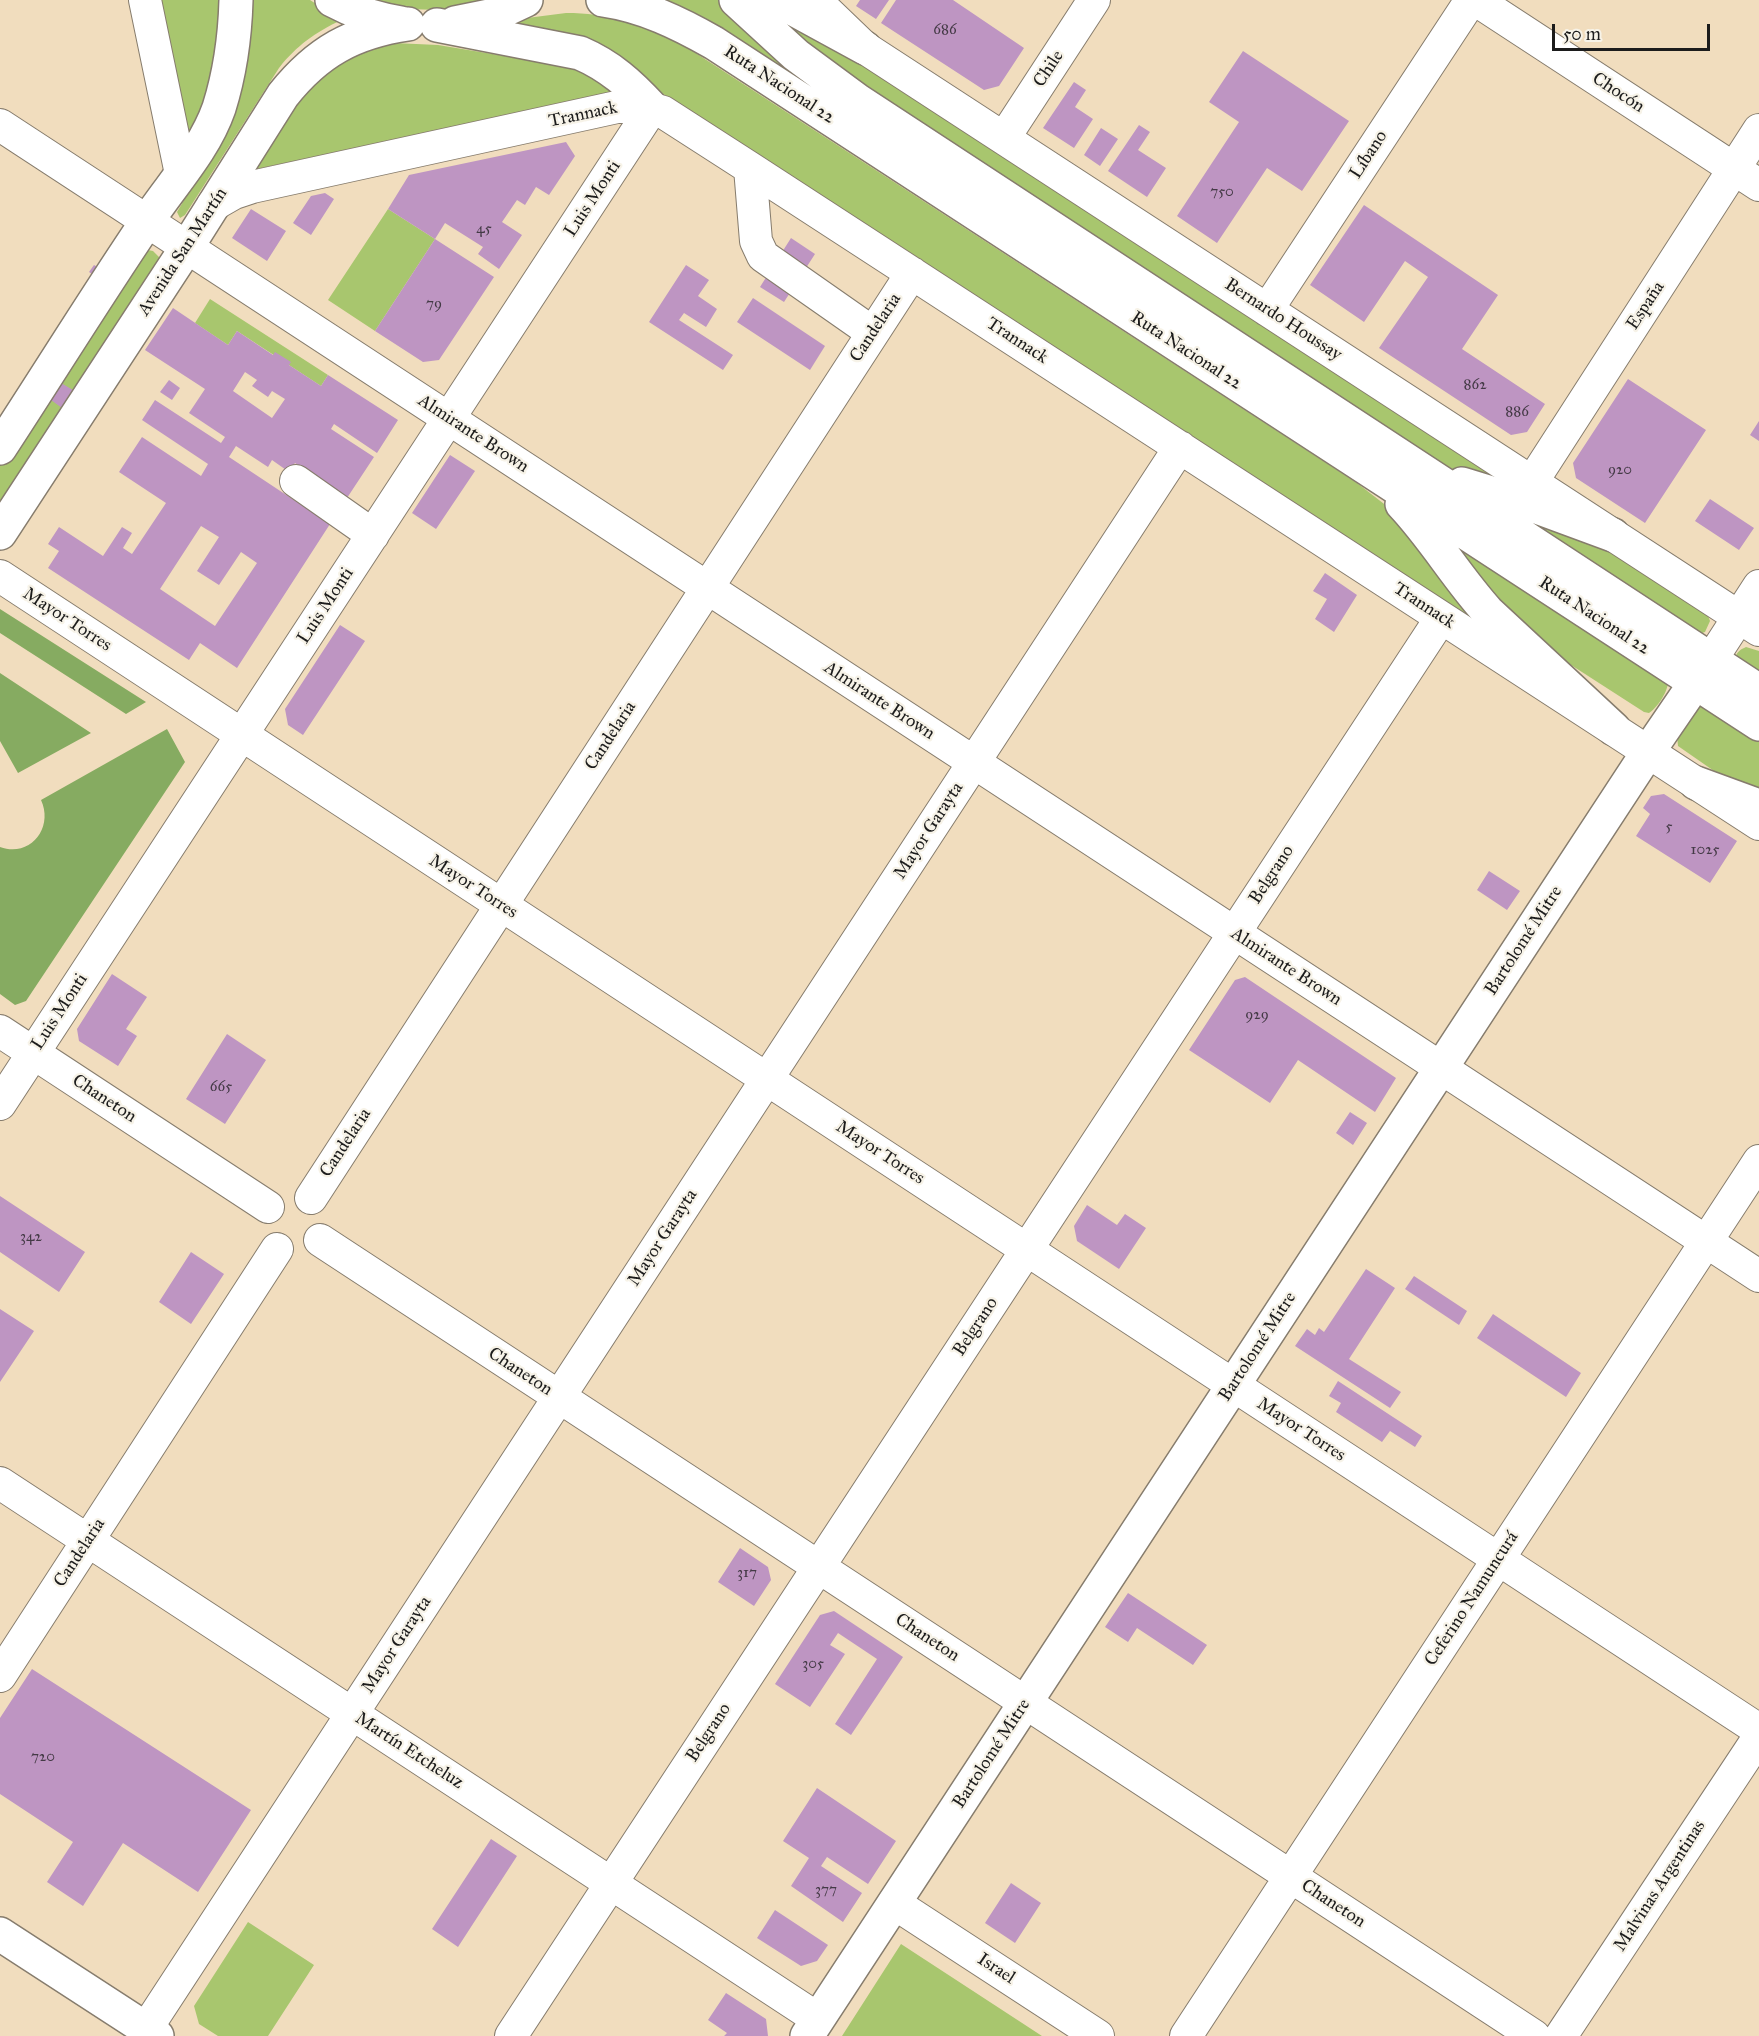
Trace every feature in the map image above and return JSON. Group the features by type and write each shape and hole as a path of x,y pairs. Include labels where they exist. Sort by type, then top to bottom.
{"main road":[{"path":"0,448 147,221 199,149 219,107 232,49 236,0"},
{"path":"332,0 351,10 379,19 580,53 615,71 652,108"},
{"name":"Ruta Nacional 22","path":"603,0 632,5 659,15 714,43 1355,460 1703,671 1759,691"},
{"name":"Ruta Nacional 22","path":"736,0 796,55 856,100 1425,472 1703,671 1759,724"},
{"path":"777,0 865,48"},
{"name":"Avenida San Martín","path":"0,533 283,96 312,63 350,38 371,31 475,20 530,1"},
{"path":"1355,460 1424,528 1475,598 1488,612 1614,729"},
{"path":"1425,472 1537,507 1613,535"},
{"name":"Bartolomé Mitre","path":"813,2027 1703,671"},
{"path":"1696,783 1759,806"},
{"path":"0,1934 152,2033"}],"street":[{"path":"146,0 181,174"},
{"name":"Bernardo Houssay","path":"815,0 865,48 1749,624"},
{"name":"Chile","path":"1004,138 1094,0"},
{"name":"Líbano","path":"1267,310 1471,0"},
{"name":"Chocón","path":"1476,0 1747,177"},
{"name":"Trannack","path":"213,205 234,193 252,187 617,107 652,108 674,119 750,168 1759,824"},
{"name":"Luis Monti","path":"0,1104 652,108"},
{"name":"Almirante Brown","path":"0,125 1759,1276"},
{"name":"España","path":"1532,482 1747,177 1759,130"},
{"path":"750,168 756,241 763,256 873,333"},
{"name":"Candelaria","path":"310,1198 912,273"},
{"name":"Mayor Garayta","path":"152,2033 353,1713 1180,447"},
{"path":"296,481 373,535"},
{"name":"Mayor Torres","path":"0,576 1759,1730"},
{"path":"1703,671 1749,624 1759,586"},
{"name":"Belgrano","path":"511,2036 1441,618"},
{"name":"Chaneton","path":"0,1031 268,1207"},
{"name":"Ceferino Namuncurá","path":"1186,2036 1759,1161"},
{"path":"292,1193 310,1198 322,1213 323,1232 320,1240 313,1247 296,1254 277,1249 265,1235 265,1215 268,1207 283,1195 292,1193"},
{"name":"Chaneton","path":"320,1240 1534,2036"},
{"name":"Candelaria","path":"0,1676 277,1249"},
{"name":"Martín Etcheluz","path":"0,1482 611,1883 813,2027"},
{"name":"Malvinas Argentinas","path":"1561,2036 1759,1737"},
{"name":"Israel","path":"894,1903 1098,2036"}],"green space":[{"path":"159,0 221,0 210,73 196,126 189,143"},
{"path":"252,0 310,0 341,20 307,40 279,68 185,215 180,218 177,212 215,148"},
{"path":"370,0 493,0 462,7 432,10 401,7"},
{"path":"660,0 719,0 743,23 850,112"},
{"path":"759,0 1534,497 1448,468 822,58"},
{"path":"566,13 608,17 671,37 1357,483 1388,507 1530,661 593,48 491,26"},
{"path":"394,43 438,45 571,67 599,79 615,94 252,170 291,112 325,72 338,62 358,52"},
{"path":"388,209 435,239 375,331 328,300"},
{"path":"148,250 153,251 160,258 0,520 0,462"},
{"path":"210,299 328,375 321,386 237,331 228,345 195,323"},
{"path":"1488,501 1578,530 1707,613 1710,621 1705,632 1699,634"},
{"path":"1438,533 1668,683 1658,704 1649,713 1644,712 1540,645"},
{"path":"0,609 146,702 126,714 0,633"},
{"path":"1746,647 1759,651 1759,678 1736,661 1738,652"},
{"path":"0,673 91,733 18,773 0,741"},
{"path":"1699,704 1759,738 1759,796 1727,780 1678,746 1677,736"},
{"path":"167,729 185,762 26,1001 15,1005 0,994 0,847 21,848 30,844 42,830 44,811 41,800"},
{"path":"248,1922 314,1965 268,2036 218,2036 199,2024 194,2006"},
{"path":"901,1944 1042,2036 842,2036"}],"building":[{"path":"860,0 889,0 876,19 856,6"},
{"path":"896,0 953,0 1024,48 999,86 984,90 881,23"},
{"path":"1243,51 1349,121 1302,191 1267,168 1217,243 1177,216 1239,122 1209,102"},
{"path":"1074,82 1086,90 1075,107 1093,119 1074,148 1043,128"},
{"path":"1139,125 1150,132 1138,150 1166,168 1147,197 1108,171"},
{"path":"1101,128 1118,139 1100,166 1084,155"},
{"path":"566,142 575,156 549,195 536,187 525,205 517,200 502,222 522,235 499,269 478,254 483,247 445,223 435,239 388,209 409,175"},
{"path":"325,193 334,199 311,235 293,223 311,196"},
{"path":"1364,205 1498,295 1462,349 1545,404 1527,432 1511,435 1379,348 1428,277 1405,261 1364,322 1310,285"},
{"path":"251,209 286,231 267,261 232,238"},
{"path":"791,238 815,254 784,302 760,287"},
{"path":"435,239 494,277 439,360 423,362 375,331"},
{"path":"94,265 101,269 96,277 89,272"},
{"path":"686,265 709,280 698,296 717,309 706,327 684,313 679,320 733,355 723,370 649,322"},
{"path":"753,298 825,346 810,370 737,322"},
{"path":"173,308 228,345 237,331 273,355 275,352 291,362 289,365 321,386 328,375 398,420 377,453 334,424 331,429 374,457 347,498 295,463 289,472 272,460 268,467 236,446 229,457 330,524 237,668 200,643 189,660 48,568 59,551 48,544 59,527 103,556 122,527 132,533 123,548 132,554 166,503 119,472 142,437 201,476 208,464 142,420 155,400 221,443 225,437 189,413 205,389 145,350","holes":["245,372 257,380 252,386 268,397 272,391 285,399 272,418 233,391","201,526 219,537 197,571 219,585 241,552 257,563 215,626 160,589"]},
{"path":"1628,379 1706,430 1645,523 1576,478 1573,463"},
{"path":"169,380 180,388 172,400 160,392"},
{"path":"61,383 73,390 62,408 51,400"},
{"path":"1759,421 1759,441 1750,435"},
{"path":"450,455 475,471 436,529 412,513"},
{"path":"1710,499 1754,528 1739,550 1695,521"},
{"path":"1325,573 1357,595 1334,632 1315,619 1327,599 1313,591"},
{"path":"340,625 365,641 303,735 288,725 285,709"},
{"path":"1664,794 1737,841 1710,883 1636,836 1650,814 1643,808 1651,796"},
{"path":"1489,871 1520,891 1507,910 1477,890"},
{"path":"112,974 147,997 126,1029 137,1036 118,1066 79,1041 77,1029"},
{"path":"1245,977 1396,1078 1375,1112 1298,1060 1270,1103 1189,1050 1235,980"},
{"path":"227,1034 266,1060 225,1124 186,1099"},
{"path":"1350,1112 1367,1123 1353,1145 1336,1133"},
{"path":"0,1196 85,1252 59,1292 0,1252"},
{"path":"1087,1205 1117,1225 1125,1214 1146,1228 1119,1269 1077,1241 1074,1226"},
{"path":"191,1252 224,1274 191,1324 159,1302"},
{"path":"1366,1269 1395,1288 1349,1359 1401,1392 1390,1408 1295,1346 1307,1329 1315,1335 1319,1328 1324,1332"},
{"path":"1414,1276 1467,1311 1459,1325 1405,1289"},
{"path":"0,1309 34,1331 0,1382"},
{"path":"1493,1314 1581,1373 1566,1397 1477,1338"},
{"path":"1338,1381 1422,1436 1415,1447 1390,1431 1382,1442 1336,1412 1341,1403 1329,1396"},
{"path":"740,1548 768,1567 771,1580 754,1606 718,1582"},
{"path":"1128,1593 1207,1645 1193,1665 1137,1628 1128,1642 1105,1627"},
{"path":"834,1611 903,1657 851,1735 835,1724 877,1659 838,1633 830,1645 845,1654 810,1707 775,1684 820,1615"},
{"path":"32,1669 251,1810 198,1892 123,1843 83,1906 47,1882 73,1842 0,1794 0,1718"},
{"path":"817,1788 896,1841 868,1884 827,1857 821,1866 862,1893 843,1922 791,1886 809,1858 783,1841"},
{"path":"491,1839 517,1856 458,1947 432,1929"},
{"path":"1011,1883 1041,1903 1015,1943 985,1923"},
{"path":"775,1910 828,1945 817,1961 801,1966 757,1938"},
{"path":"726,1993 766,2019 768,2036 724,2036 727,2033 708,2020"}]}
